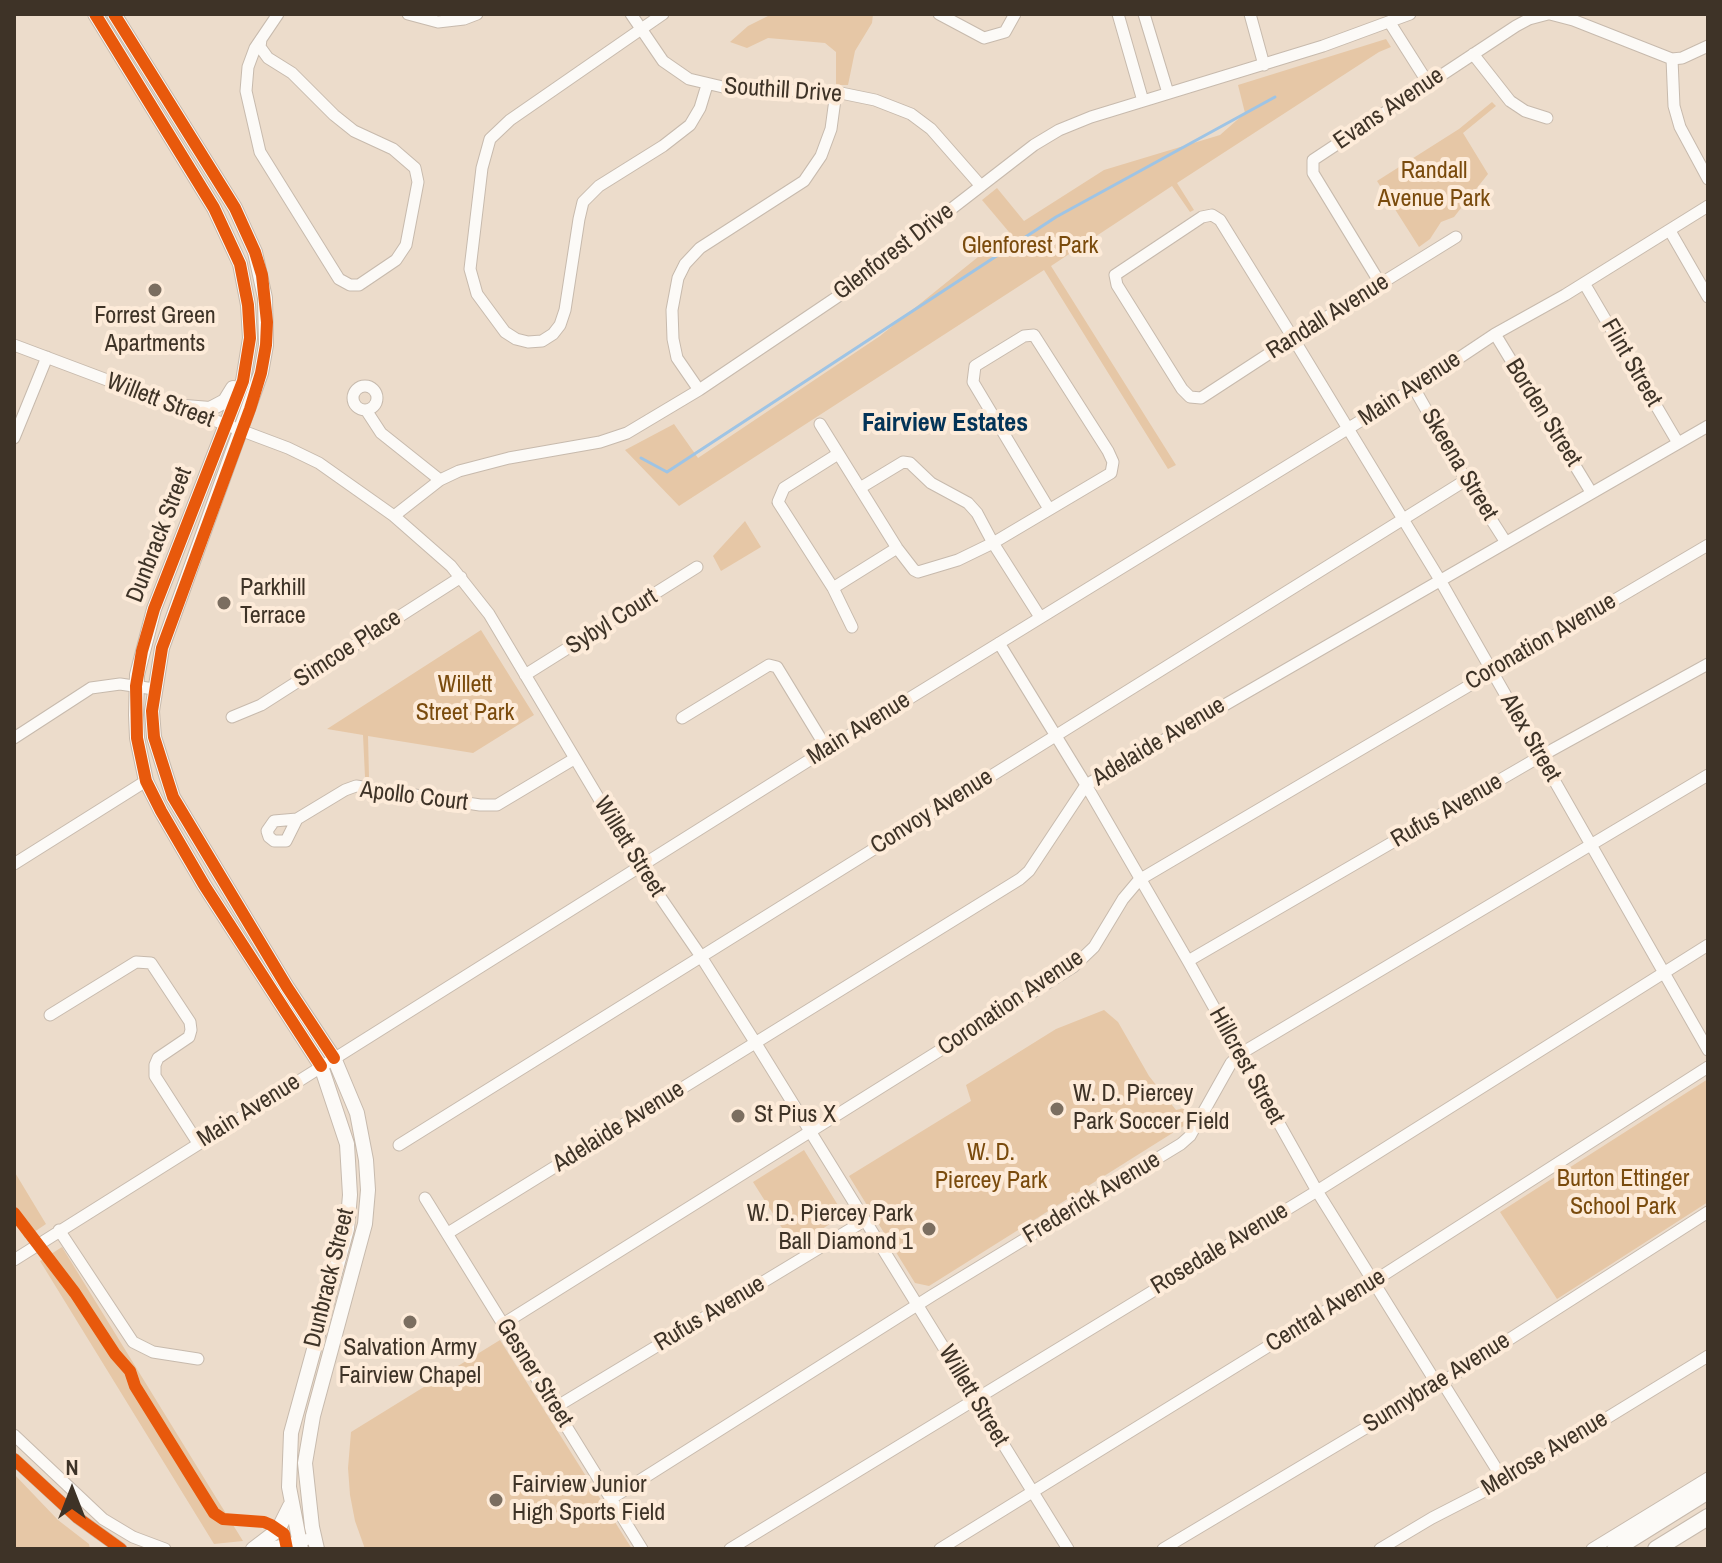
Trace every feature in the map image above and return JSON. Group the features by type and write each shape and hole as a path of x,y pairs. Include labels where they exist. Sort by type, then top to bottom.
{"highway":[{"path":"1615,1549 1708,1491"},
{"path":"1633,1549 1708,1504"},
{"path":"1656,1549 1708,1517"},
{"path":"1665,1549 1708,1526"}],"main road":[{"name":"Dunbrack Street","path":"95,14 214,208 240,264 248,305 248,355 243,381 154,609 142,651 136,686 137,738 146,781 204,885 328,1062 347,1144 350,1212 291,1433 288,1459 291,1506 300,1545"},
{"name":"Dunbrack Street","path":"114,14 235,208 255,252 265,298 266,345 261,373 162,648 154,689 154,737 173,797 287,987 357,1113 366,1160 368,1190 365,1224 313,1416 305,1463 315,1546"},
{"path":"173,406 201,410 218,406 230,394 248,355"},
{"path":"253,1549 278,1530 291,1506"}],"street":[{"path":"258,43 268,58 302,82 354,131 393,149 415,168 418,182 406,245 396,260 359,285 350,285 339,279 260,152 246,91 248,67 258,43 278,14"},
{"path":"408,14 438,22 477,14"},
{"name":"Southill Drive","path":"631,14 663,61 689,79 727,88 836,92 875,100 911,114 931,129 981,186"},
{"path":"663,14 510,120 490,139 482,168 470,269 477,294 505,332 528,342 542,341 553,334 565,310 583,202 599,186 663,146 690,125 700,108 707,85"},
{"path":"939,14 984,38 1005,32 1015,14"},
{"path":"1118,14 1143,101"},
{"path":"1144,14 1168,93"},
{"path":"1250,14 1264,65"},
{"name":"Glenforest Drive","path":"394,516 440,480 459,471 509,458 600,442 627,433 699,390 840,295 1034,145 1059,130 1264,65 1410,14"},
{"name":"Evans Avenue","path":"1380,283 1313,173 1313,160 1529,19 1549,14 1573,20 1672,59"},
{"path":"1390,23 1428,83"},
{"path":"1708,46 1672,59 1674,106 1680,127 1708,179"},
{"path":"1473,54 1510,101 1525,111 1547,118"},
{"path":"699,390 677,358 673,339 672,310 678,278 685,264 700,248 804,181 821,156 831,129 836,92"},
{"name":"Main Avenue","path":"14,1260 827,749 1414,388 1495,334 1708,206"},
{"name":"Alex Street","path":"1201,398 1190,397 1182,389 1117,285 1115,275 1202,217 1212,215 1220,220 1440,580 1708,1050"},
{"path":"1670,231 1708,297"},
{"name":"Randall Avenue","path":"1201,398 1456,237"},
{"name":"Flint Street","path":"1584,283 1678,443"},
{"name":"Borden Street","path":"1495,334 1591,492"},
{"path":"820,424 897,548 918,572 958,560 993,543 1111,473 1113,462 1034,335 1024,336 975,366 973,382 1049,509"},
{"name":"Willett Street","path":"14,345 319,463 394,516 461,577 489,614 639,866 755,1042 1068,1549"},
{"path":"14,438 47,357"},
{"name":"Skeena Street","path":"1414,388 1505,541"},
{"path":"366,410 381,433 440,480"},
{"name":"Adelaide Avenue","path":"448,1233 1020,879 1029,871 1086,785 1708,426"},
{"path":"838,454 784,488 778,502 833,588 852,627"},
{"path":"860,488 903,462 910,463 931,483 968,503 1040,617"},
{"name":"Convoy Avenue","path":"399,1145 1466,480"},
{"name":"Coronation Avenue","path":"503,1324 1073,967 1094,947 1123,899 1139,880 1708,545"},
{"path":"833,588 897,548"},
{"name":"Sybyl Court","path":"525,675 697,567"},
{"name":"Simcoe Place","path":"232,717 261,705 461,577"},
{"name":"Hillcrest Street","path":"999,643 1086,785 1317,1191 1432,1376 1441,1383 1504,1481"},
{"name":"Rufus Avenue","path":"1188,961 1541,756 1708,664"},
{"path":"682,718 769,665 777,667 827,749"},
{"path":"14,738 91,688 120,684 154,689"},
{"name":"Apollo Court","path":"297,819 356,786 497,805 574,759"},
{"name":"Frederick Avenue","path":"612,1498 1181,1144 1190,1136 1231,1063 1240,1054 1708,775"},
{"path":"14,864 146,781"},
{"name":"Rosedale Avenue","path":"730,1549 1317,1191 1708,945"},
{"path":"50,1015 136,962 151,963 190,1022 191,1030 189,1037 158,1058 155,1076 198,1143"},
{"name":"Central Avenue","path":"940,1549 1374,1281 1708,1067"},
{"name":"Gesner Street","path":"425,1198 642,1549"},
{"name":"Sunnybrae Avenue","path":"1163,1549 1441,1383 1708,1212"},
{"name":"Rufus Avenue","path":"556,1407 864,1221"},
{"path":"59,1230 133,1342 153,1352 198,1359"},
{"name":"Melrose Avenue","path":"1380,1549 1504,1481 1708,1356"},
{"path":"14,1435 89,1508 117,1529 165,1549"},
{"path":"14,1459 107,1546 121,1549"},
{"path":"1592,1549 1708,1478"},
{"path":"107,1546 117,1529"},
{"path":"264,1549 315,1546"}],"green space":[{"path":"772,14 873,14 872,23 855,51 848,85 836,85 836,52 825,43 768,38 747,48 730,42 748,26"},
{"name":"Glenforest Park","path":"1386,39 1391,47 1177,183 1194,210 1190,212 1172,186 1051,266 1176,465 1168,469 1044,270 679,506 625,450 674,424 698,458 880,336 1009,232 982,200 997,188 1024,221 1104,170 1220,135 1245,113 1238,85"},
{"name":"Randall Avenue Park","path":"1492,102 1496,106 1463,133 1488,174 1454,217 1441,222 1430,239 1419,247 1377,181 1459,129"},
{"path":"745,521 761,547 721,571 713,556"},
{"name":"Willett Street Park","path":"481,630 534,715 473,753 368,736 369,777 365,777 363,735 327,729"},
{"name":"W. D. Piercey Park","path":"1104,1010 1118,1022 1149,1076 1176,1110 1188,1107 1190,1122 929,1286 915,1283 849,1176 971,1101 966,1085 1056,1029"},
{"name":"Burton Ettinger School Park","path":"1708,1079 1708,1202 1557,1299 1500,1212"},
{"path":"804,1150 844,1215 794,1247 753,1182"},
{"path":"14,1171 46,1224 25,1238 14,1220"},
{"path":"62,1247 243,1541 214,1544 40,1261"},
{"path":"500,1340 632,1549 365,1549 350,1495 348,1468 351,1432"},
{"path":"14,1474 58,1520 89,1544 90,1549 14,1549"}],"waterway":[{"path":"641,458 667,472 1056,217 1275,97"}],"cycle path":[{"path":"95,14 214,208 240,264 248,305 250,338 243,381 154,609 142,651 136,686 137,738 146,781 204,885 321,1066"},
{"path":"114,14 235,208 262,275 267,322 261,373 250,409 162,648 152,711 154,737 173,797 287,987 334,1058"},
{"path":"14,1213 130,1371 135,1386 214,1513 223,1519 271,1525 284,1534 287,1549"},
{"path":"14,1459 78,1518 121,1549"}],"place":[{"name":"Forrest Green Apartments","path":"155,290"},
{"name":"Parkhill Terrace","path":"224,603"},
{"name":"W. D. Piercey Park Soccer Field","path":"1057,1109"},
{"name":"St Pius X","path":"738,1116"},
{"name":"W. D. Piercey Park Ball Diamond 1","path":"929,1229"},
{"name":"Salvation Army Fairview Chapel","path":"410,1322"},
{"name":"Fairview Junior High Sports Field","path":"496,1500"}],"district":[{"name":"Fairview Estates","path":"945,424"}]}
